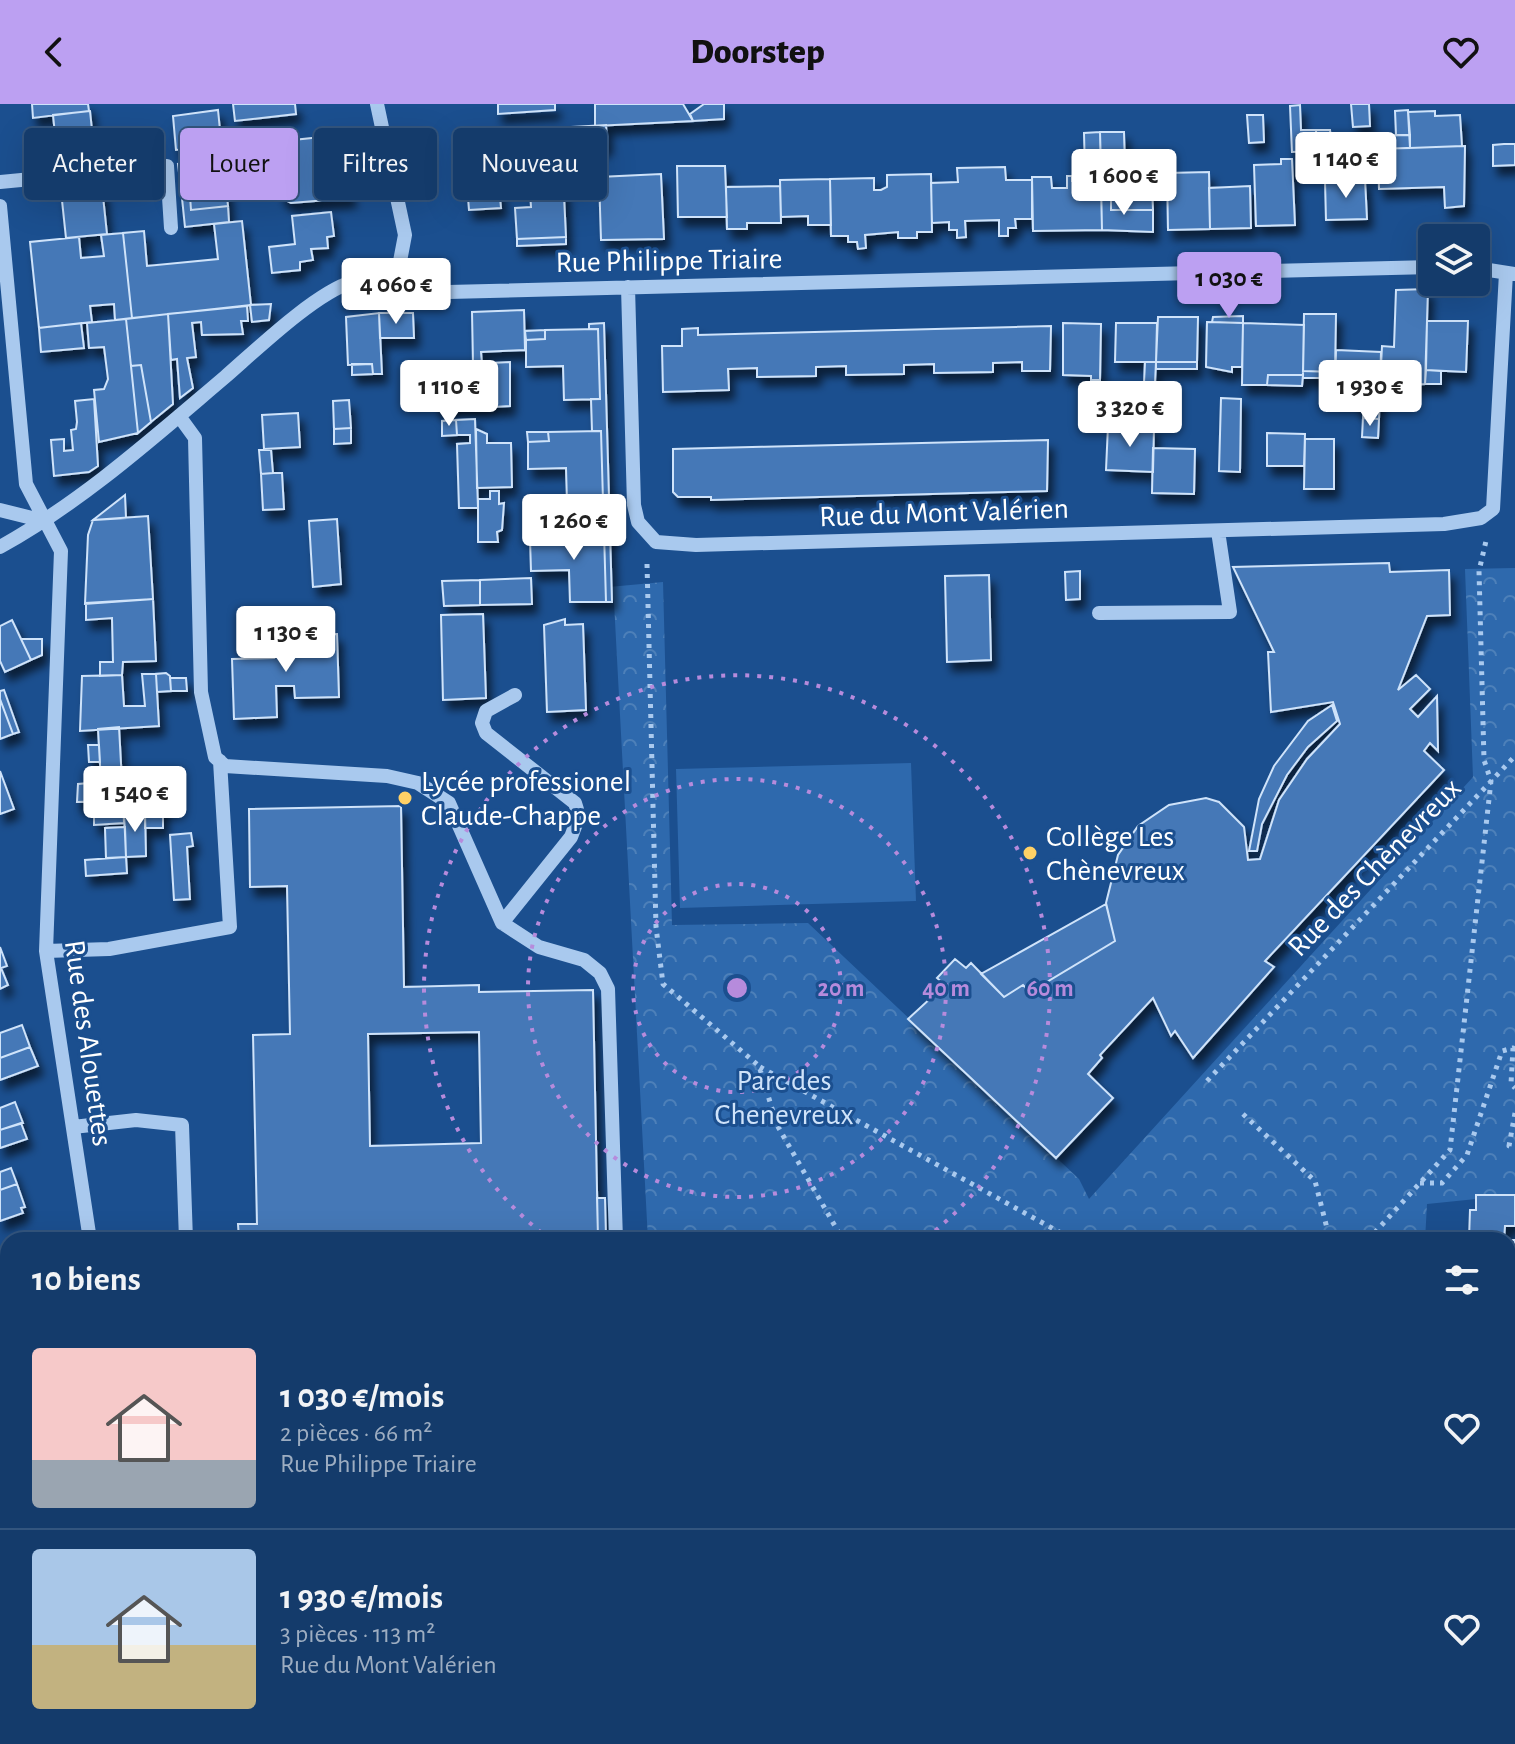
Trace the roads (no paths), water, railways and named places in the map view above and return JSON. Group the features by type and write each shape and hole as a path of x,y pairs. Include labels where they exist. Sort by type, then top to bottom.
{"street":[{"path":"377,104 405,235 397,277"},
{"path":"0,182 167,166 171,228"},
{"name":"Rue des Alouettes","path":"0,206 26,484 61,551 46,951 89,1232"},
{"name":"Rue Philippe Triaire","path":"0,547 78,499 333,290 353,282 397,277 448,292 1418,267"},
{"path":"1490,270 1510,274"},
{"name":"Rue du Mont Valérien","path":"628,287 634,505 638,522 647,535 667,545 696,545 1444,524 1481,518 1493,509 1510,274"},
{"path":"179,416 195,438 201,692 215,757 225,766 387,776 418,783 449,803 502,923 539,947 584,960 600,973 608,989 616,1232"},
{"path":"0,510 44,521"},
{"path":"1099,613 1230,612 1218,531"},
{"path":"502,923 571,837 579,816 575,803 486,733 482,723 486,711 515,695"},
{"path":"46,951 109,949 230,927 220,761"},
{"path":"73,1127 136,1120 182,1125 186,1232"}],"place":[{"name":"Lycée professionel Claude-Chappe","path":"405,798"},
{"name":"Collège Les Chènevreux","path":"1030,853"}],"park label":[{"name":"Parc des Chenevreux","path":"784,1097"}]}
